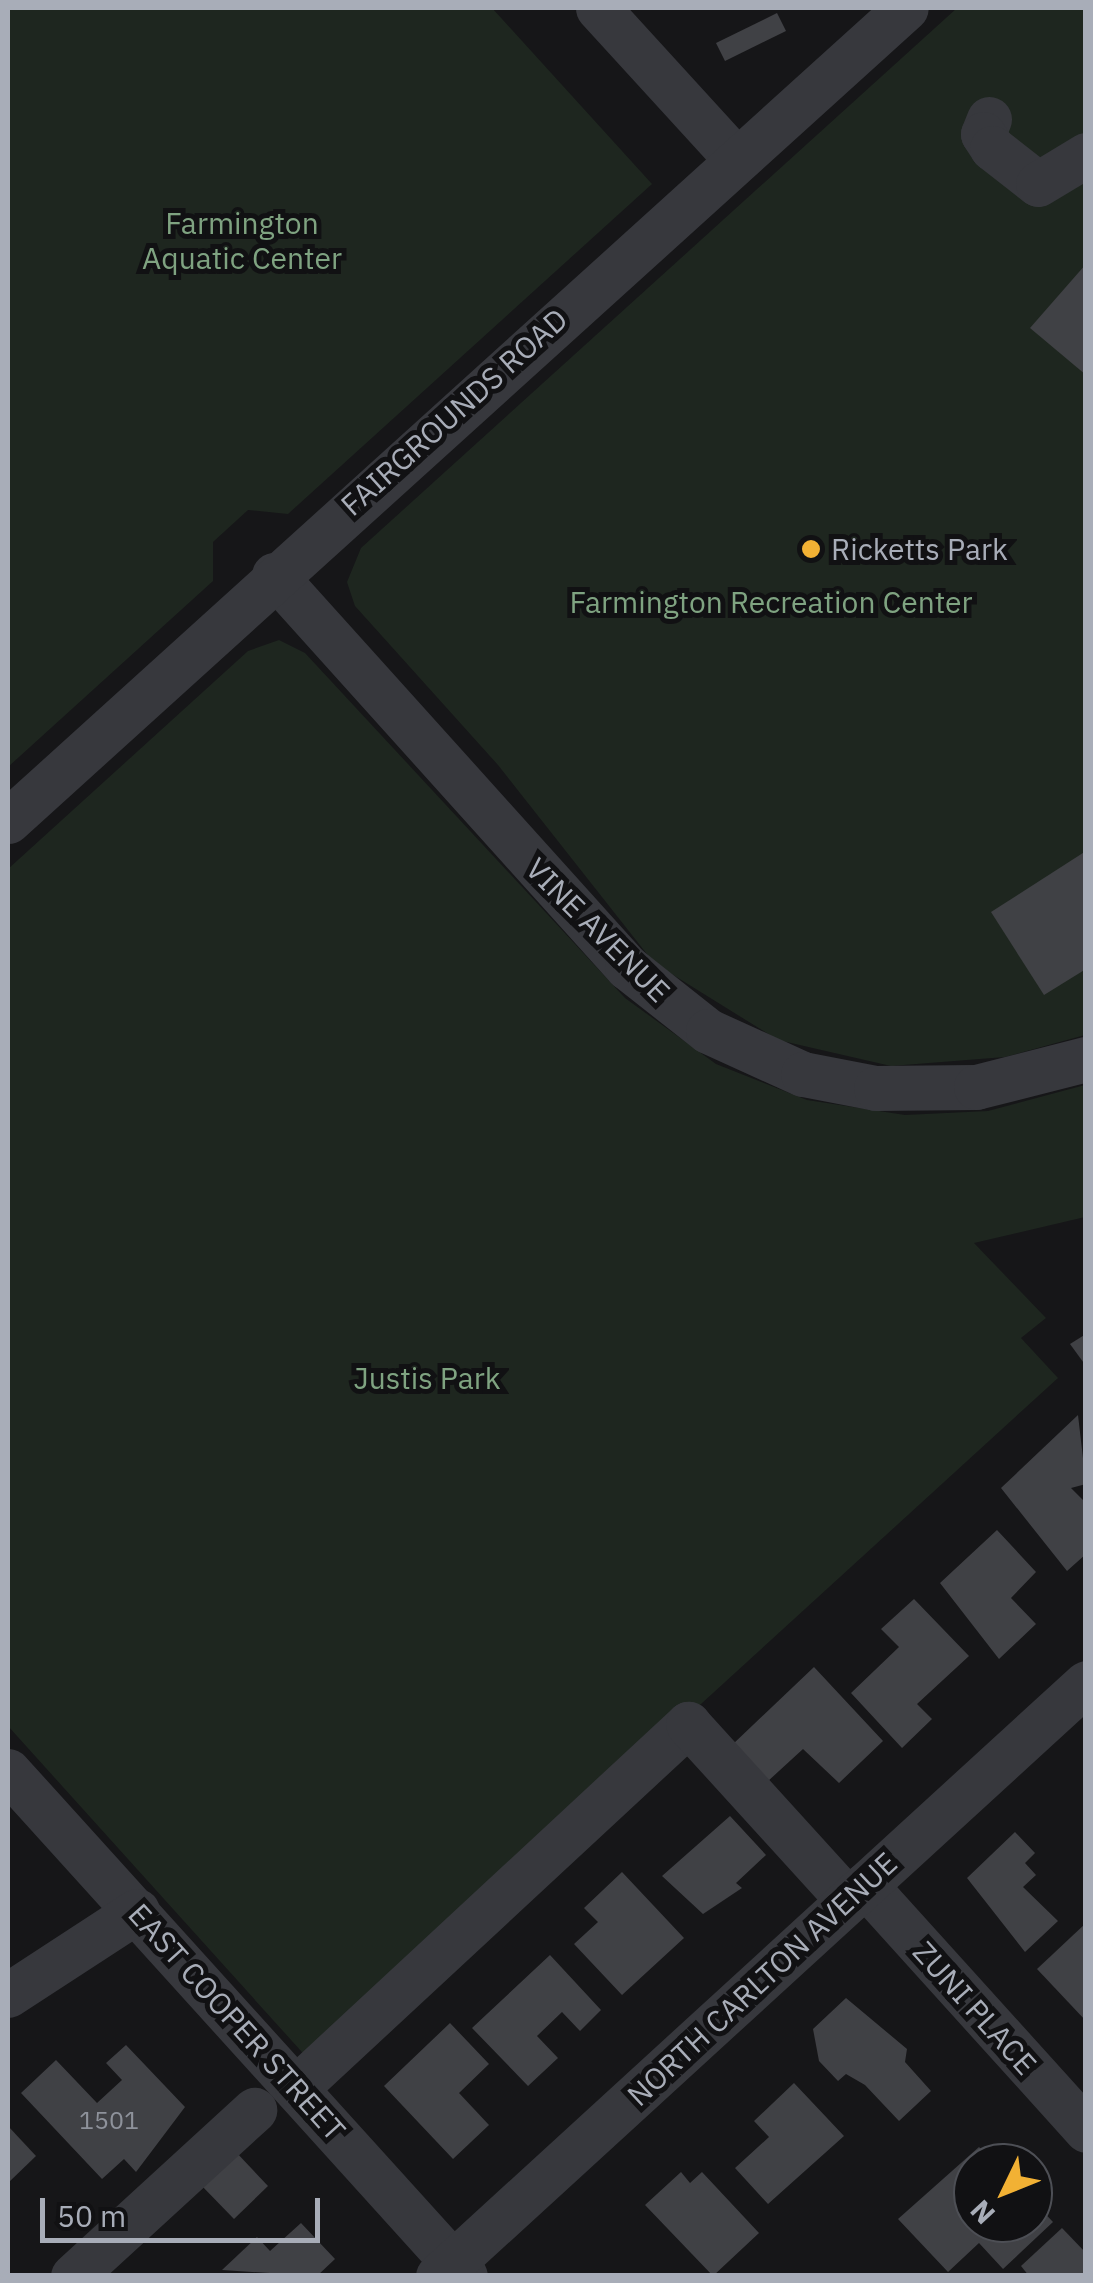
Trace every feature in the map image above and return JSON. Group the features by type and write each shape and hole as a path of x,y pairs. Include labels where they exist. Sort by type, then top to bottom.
{"street":[{"path":"598,8 736,158"},
{"name":"FAIRGROUNDS ROAD","path":"8,821 274,575 906,8"},
{"path":"989,119 983,134 992,148 1038,184 1086,156"},
{"name":"VINE AVENUE","path":"274,575 627,967 708,1031 803,1074 876,1088 976,1086 1086,1058"},
{"name":"NORTH CARLTON AVENUE","path":"452,2271 1086,1682"},
{"name":"ZUNI PLACE","path":"297,2087 688,1724 1086,2130"},
{"name":"EAST COOPER STREET","path":"8,1771 297,2087 452,2271"},
{"path":"8,1995 137,1911"},
{"path":"73,2276 254,2110"}],"green space":[{"name":"Farmington Aquatic Center","path":"8,8 492,8 652,184 288,514 248,510 213,542 213,581 8,767"},
{"name":"Farmington Recreation Center","path":"957,8 1085,8 1085,1035 1005,1057 891,1066 778,1040 654,963 498,765 355,606 347,582 361,548"},
{"name":"Justis Park","path":"279,640 305,653 625,998 716,1064 807,1100 905,1115 988,1111 1085,1085 1085,1217 974,1243 1046,1318 1021,1338 1058,1378 310,2061 8,1726 8,869 248,651"}],"building":[{"path":"777,13 786,31 725,61 716,43"},
{"path":"1086,264 1086,375 1030,328"},
{"path":"1086,851 1086,969 1044,995 991,912"},
{"path":"1086,1334 1086,1366 1070,1344"},
{"path":"1078,1415 1086,1484 1071,1488 1086,1503 1086,1554 1067,1571 1001,1488"},
{"path":"997,1530 1036,1572 1011,1598 1036,1624 999,1659 940,1583"},
{"path":"914,1599 969,1656 917,1704 932,1719 902,1748 851,1693 899,1647 881,1629"},
{"path":"814,1667 883,1741 839,1783 803,1749 767,1782 732,1745"},
{"path":"730,1816 766,1855 736,1883 742,1888 703,1914 662,1876"},
{"path":"1015,1832 1035,1853 1025,1863 1036,1875 1023,1887 1058,1921 1025,1952 967,1878"},
{"path":"622,1872 684,1938 622,1995 574,1944 598,1922 584,1908"},
{"path":"1086,1923 1086,2021 1037,1969"},
{"path":"550,1955 601,2010 580,2031 562,2012 537,2036 558,2058 528,2086 472,2028"},
{"path":"846,1998 907,2049 905,2062 931,2091 899,2121 865,2085 846,2074 838,2081 819,2061 813,2029"},
{"path":"450,2023 489,2064 459,2093 489,2125 453,2159 384,2086"},
{"path":"126,2045 185,2107 136,2172 124,2159 102,2179 21,2093 56,2060 97,2103 122,2080 106,2063"},
{"path":"794,2083 844,2136 768,2204 735,2168 769,2137 754,2121"},
{"path":"8,2126 36,2156 8,2183"},
{"path":"235,2151 268,2186 234,2219 200,2184"},
{"path":"953,2170 953,2243 979,2243 948,2272 898,2219"},
{"path":"681,2172 690,2183 702,2172 759,2233 713,2276 645,2205"},
{"path":"301,2223 335,2259 317,2276 222,2270 257,2237 270,2251"},
{"path":"1062,2228 1086,2253 1086,2276 1029,2276 1021,2266 1046,2243 1053,2243 1053,2236"},
{"path":"979,2243 1031,2243 1003,2269"}],"place":[{"name":"Ricketts Park","path":"811,549"}]}
